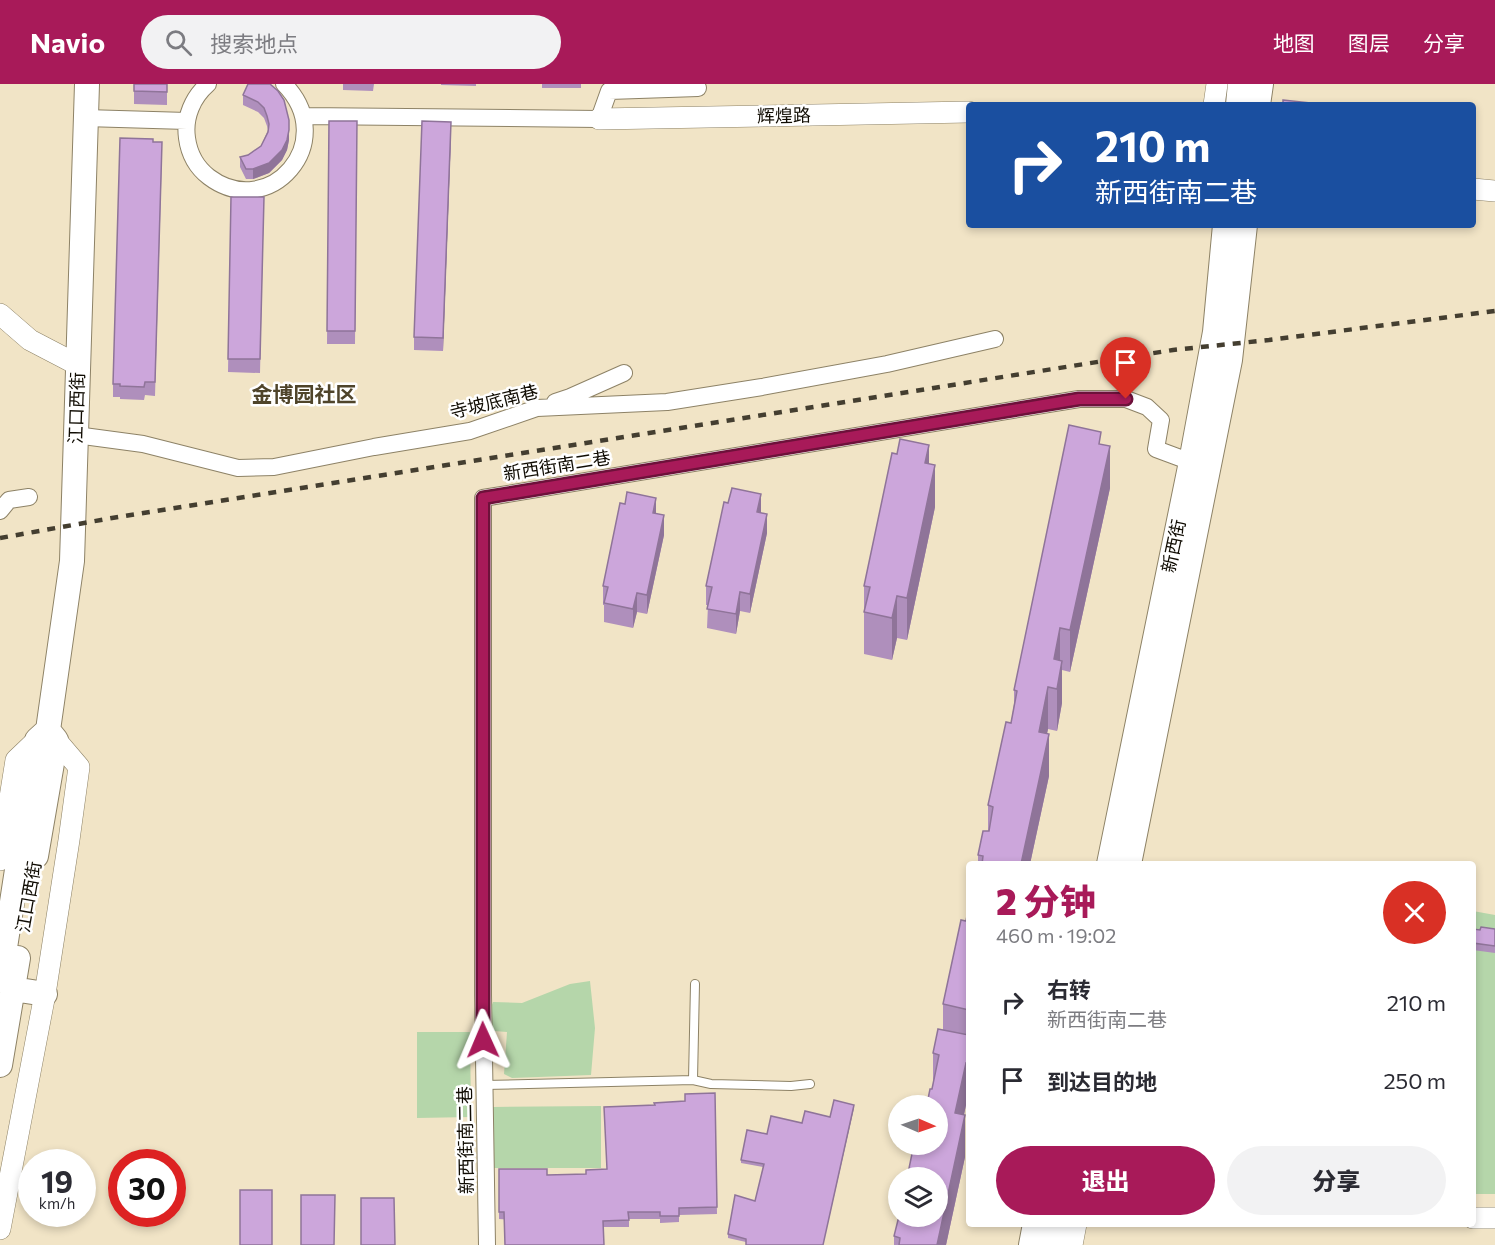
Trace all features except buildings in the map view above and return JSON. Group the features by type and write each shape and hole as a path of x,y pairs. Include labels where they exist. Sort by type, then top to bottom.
{"main road":[{"name":"江口西街","path":"0,1065 7,985 47,737 72,561 87,84"},
{"path":"1238,102 1240,84"},
{"path":"1258,102 1261,84"},
{"name":"新西街","path":"1110,861 1191,462 1215,332 1226,228"},
{"name":"新西街","path":"1130,861 1230,360 1245,228"},
{"path":"7,985 45,994"},
{"path":"1031,1245 1034,1227"},
{"path":"1050,1245 1054,1227"}],"street":[{"path":"208,84 195,98 189,110 186,134 192,156 206,175 215,181 237,189 250,190 275,182 285,175 300,154 306,129 299,104 284,84"},
{"path":"1215,102 1217,84"},
{"path":"303,116 599,119 609,91 698,88"},
{"name":"辉煌路","path":"599,119 966,112"},
{"path":"85,118 187,121"},
{"path":"1476,189 1495,190"},
{"path":"0,314 30,340 78,365"},
{"name":"寺坡底南巷","path":"76,435 143,444 238,468 274,467 470,431 537,408 667,402 887,364 994,339"},
{"path":"537,408 570,397 624,373"},
{"name":"新西街南二巷","path":"487,1245 483,994 483,498 1079,399 1126,399 1147,407 1161,420 1156,449 1191,462"},
{"path":"0,511 9,500 29,497"},
{"path":"0,860 16,759 47,737 79,767 45,994 0,1229"},
{"path":"1476,1218 1495,1218"},
{"path":"1072,1245 1075,1227"}],"lane":[{"path":"693,1080 695,984"},
{"path":"484,1085 693,1080 711,1084 792,1086 810,1084"}],"green space":[{"path":"1476,912 1495,915 1495,1194 1476,1194"},
{"path":"590,981 595,1028 591,1075 512,1078 504,1074 507,1032 494,1031 488,1016 493,1002 522,1003 570,984"},
{"path":"417,1032 470,1032 471,1117 417,1118"},
{"path":"601,1106 601,1168 493,1168 493,1107"}],"railway":[{"path":"0,538 112,518 1173,350 1495,311"}],"district":[{"name":"金博园社区","path":"304,395"}],"route":[{"path":"483,1040 483,498 1079,399 1126,399"}]}
